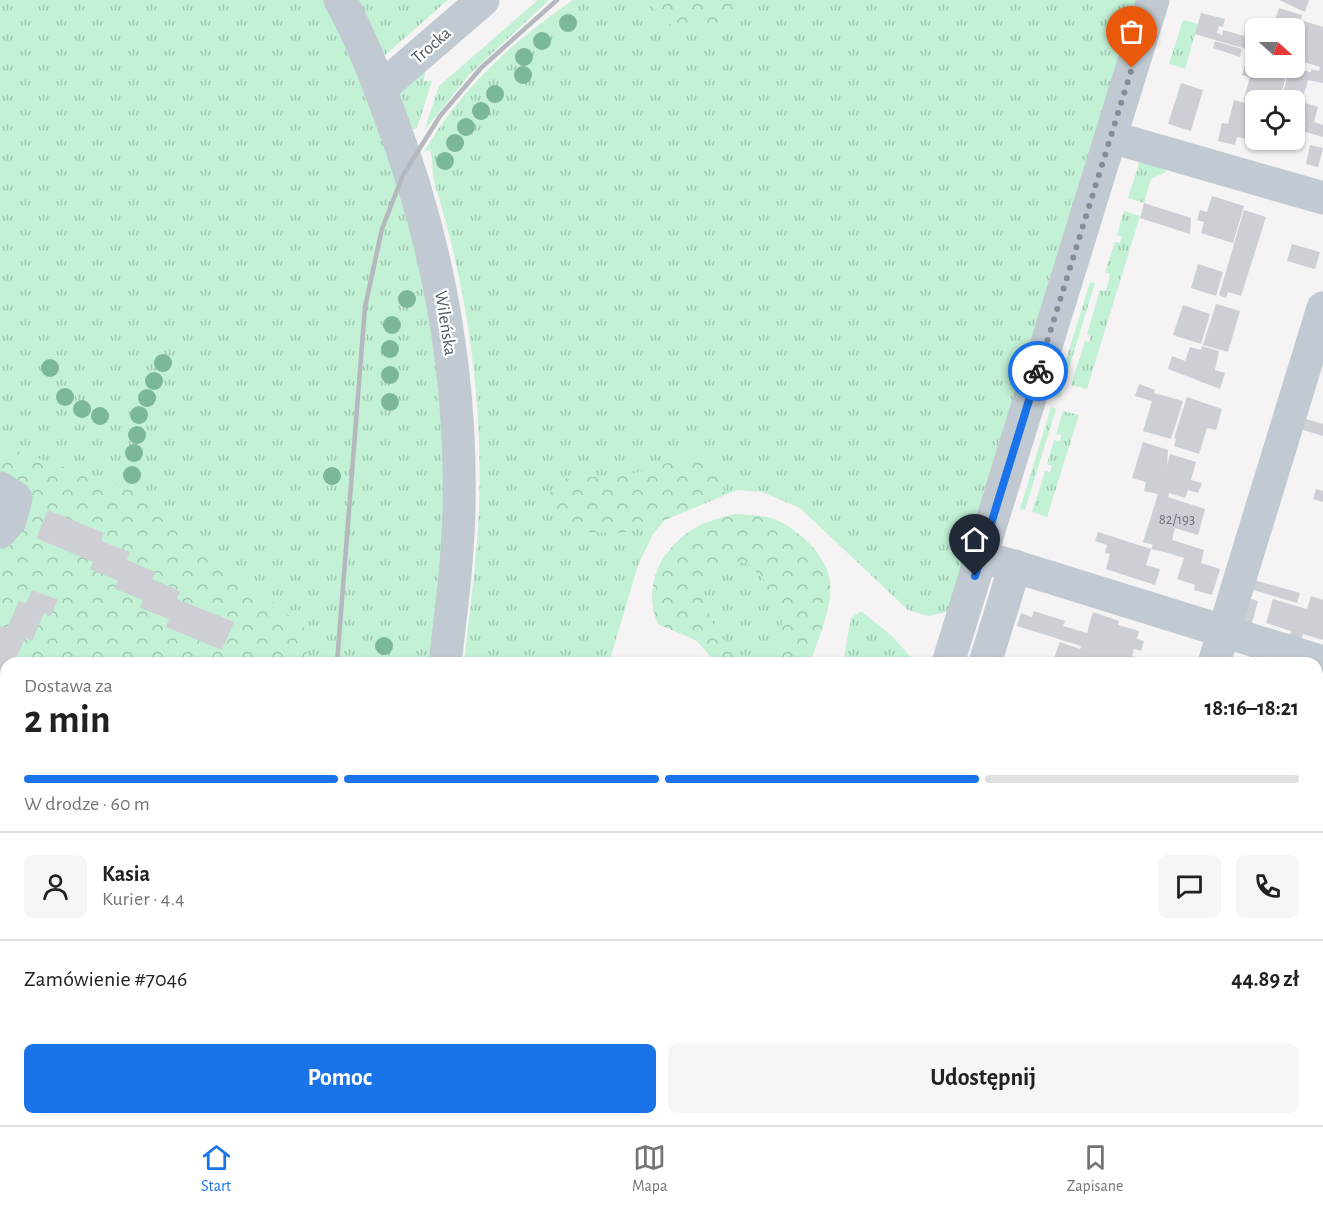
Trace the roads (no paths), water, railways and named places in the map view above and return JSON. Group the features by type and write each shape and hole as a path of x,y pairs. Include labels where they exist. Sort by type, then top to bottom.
{"street":[{"name":"Wileńska","path":"340,0 380,89 423,211 443,297 456,398 459,510 446,657"},
{"name":"Trocka","path":"380,89 483,0"},
{"path":"950,657 981,556 1126,141 1153,0"},
{"path":"1126,141 1323,198"},
{"path":"1216,657 1323,308"},
{"path":"0,488 16,498 10,521 0,532"},
{"path":"981,556 1307,657"},
{"path":"987,657 1015,566"}],"railway":[{"path":"337,657 365,307 382,229 403,175 440,116 481,68 557,0"}]}
